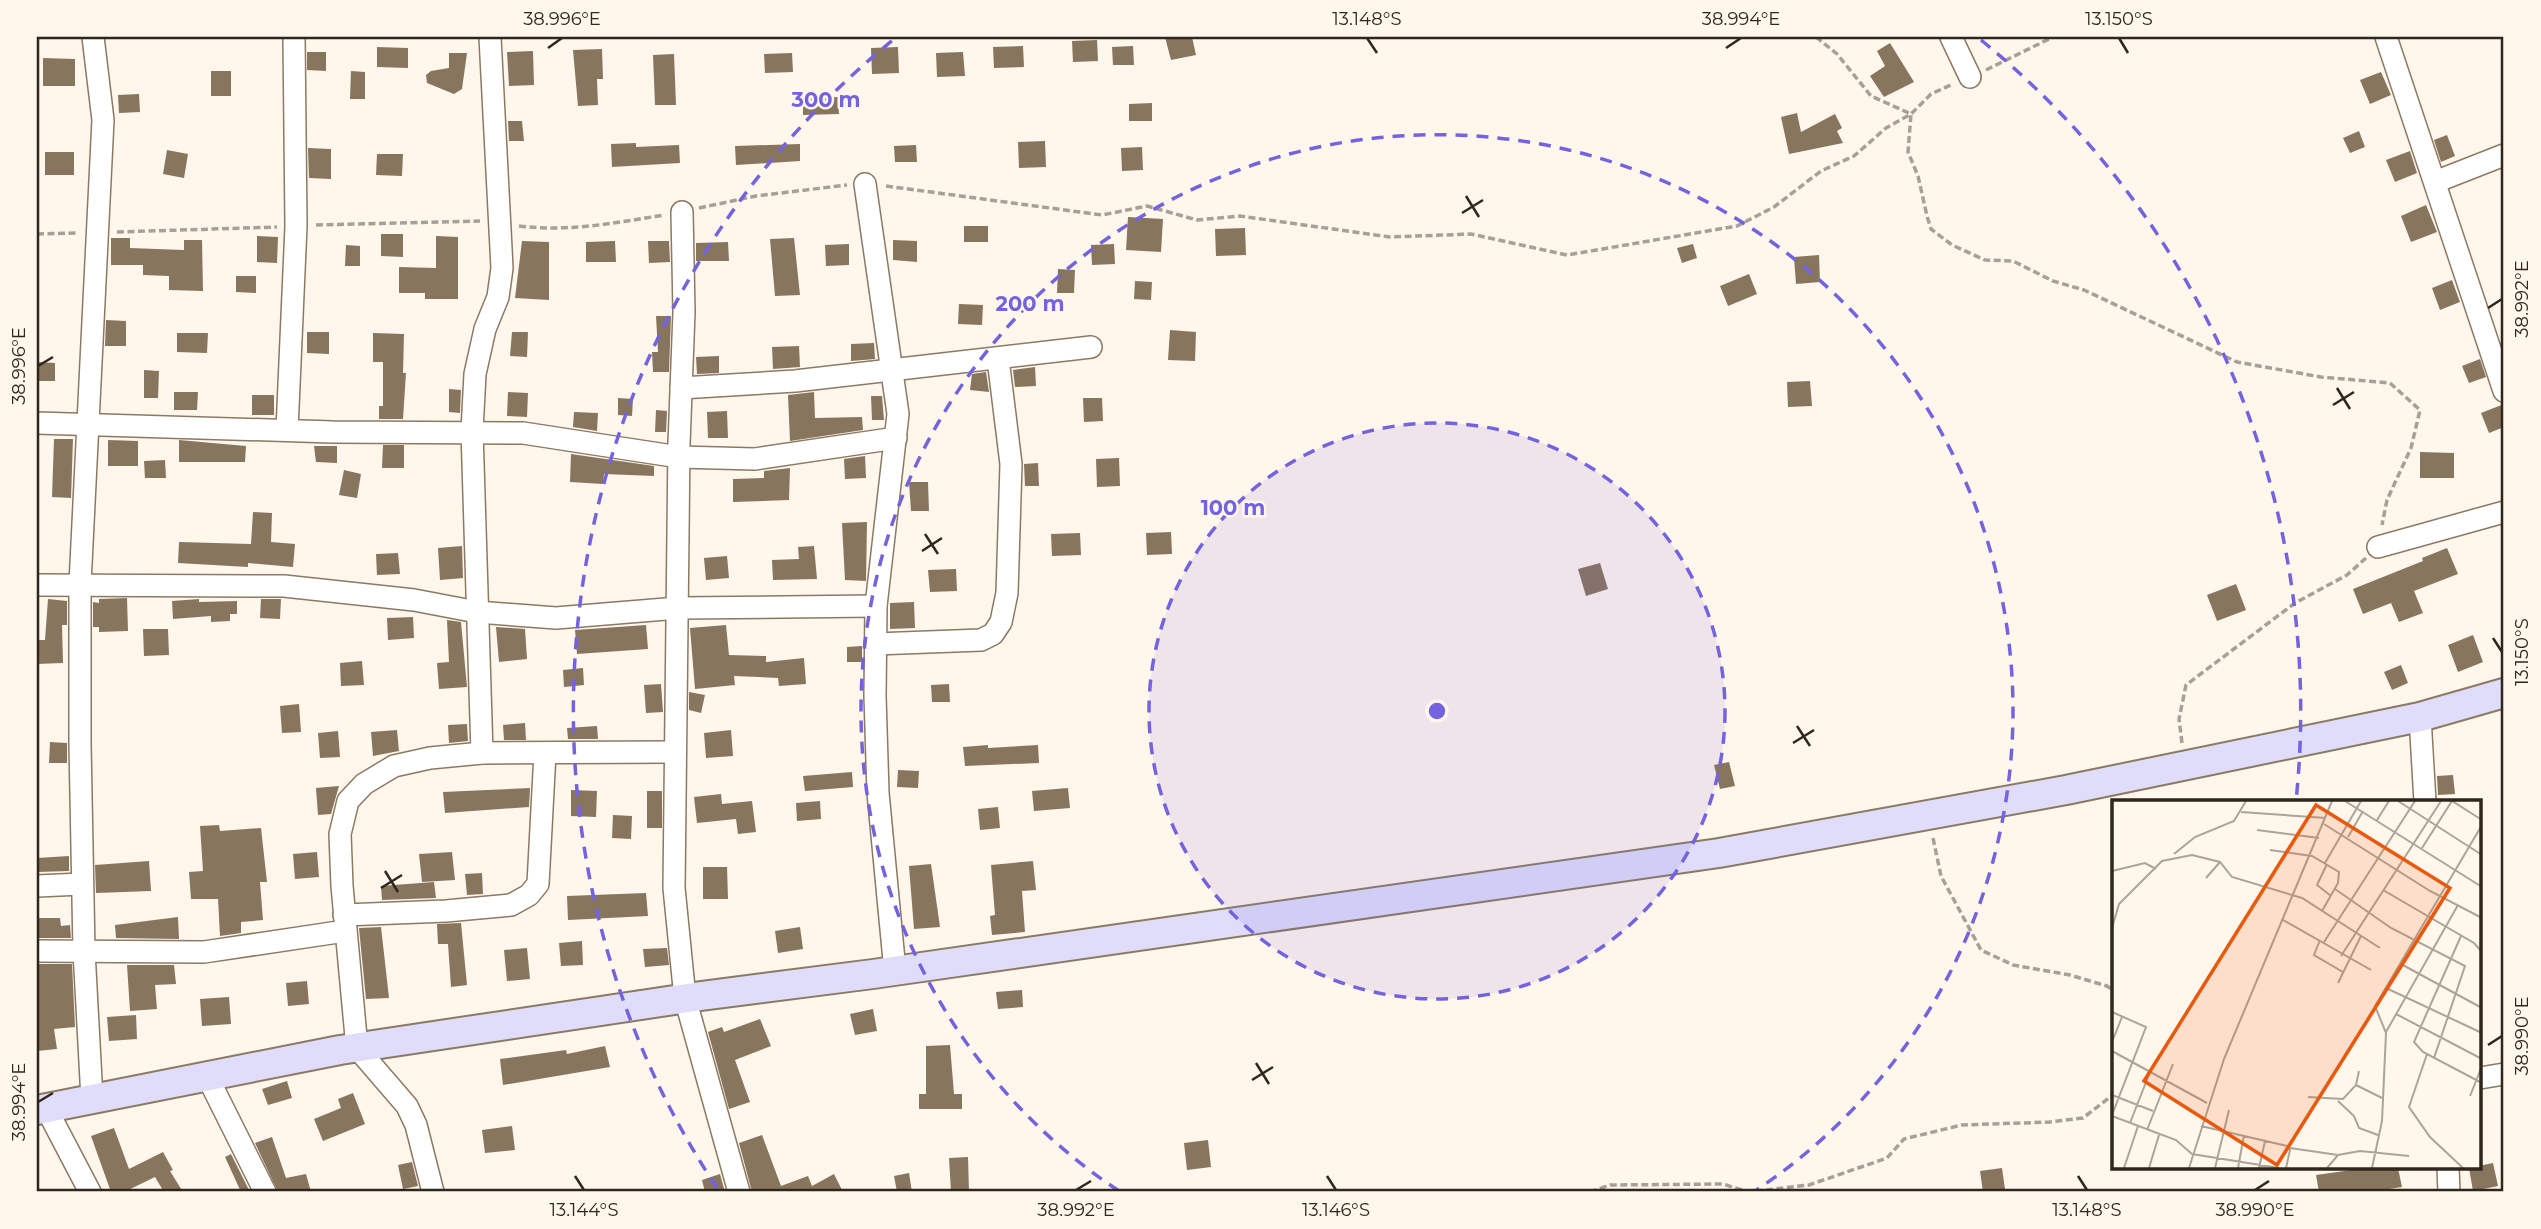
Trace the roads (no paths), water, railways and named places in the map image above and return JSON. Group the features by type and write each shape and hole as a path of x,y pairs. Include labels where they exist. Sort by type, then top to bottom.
{"main road":[{"path":"41,1109 357,1048 685,998 895,971 1705,855 1929,815 2420,717 2504,693"}],"street":[{"path":"92,1099 82,884 80,584 103,120 93,37"},
{"path":"287,430 296,226 294,37"},
{"path":"482,753 472,431 475,374 485,329 498,297 501,223 490,37"},
{"path":"1951,37 1970,77"},
{"path":"2386,37 2435,182 2495,338 2504,391"},
{"path":"2435,182 2504,155"},
{"path":"865,184 894,370 898,414 876,606 875,643 878,793 895,971"},
{"path":"682,212 684,312 679,457 674,888 685,998 739,1192"},
{"path":"681,388 795,381 1091,346"},
{"path":"875,643 981,640 993,634 1001,622 1007,593 1011,464 998,359"},
{"path":"37,423 523,433 679,457 755,459 896,438"},
{"path":"2378,547 2504,512"},
{"path":"37,585 285,586 414,600 477,612 556,618 678,608 876,606"},
{"path":"2420,717 2425,800"},
{"path":"433,1192 416,1125 407,1106 357,1048 340,834 348,801 364,784 394,766 430,758 482,753 675,752"},
{"path":"37,951 204,952 345,923 511,905 529,895 538,884 545,753"},
{"path":"37,886 82,884"},
{"path":"2482,1078 2504,1074"},
{"path":"207,1076 265,1192"},
{"path":"41,1109 90,1192"},
{"path":"2448,1170 2449,1192"}]}
